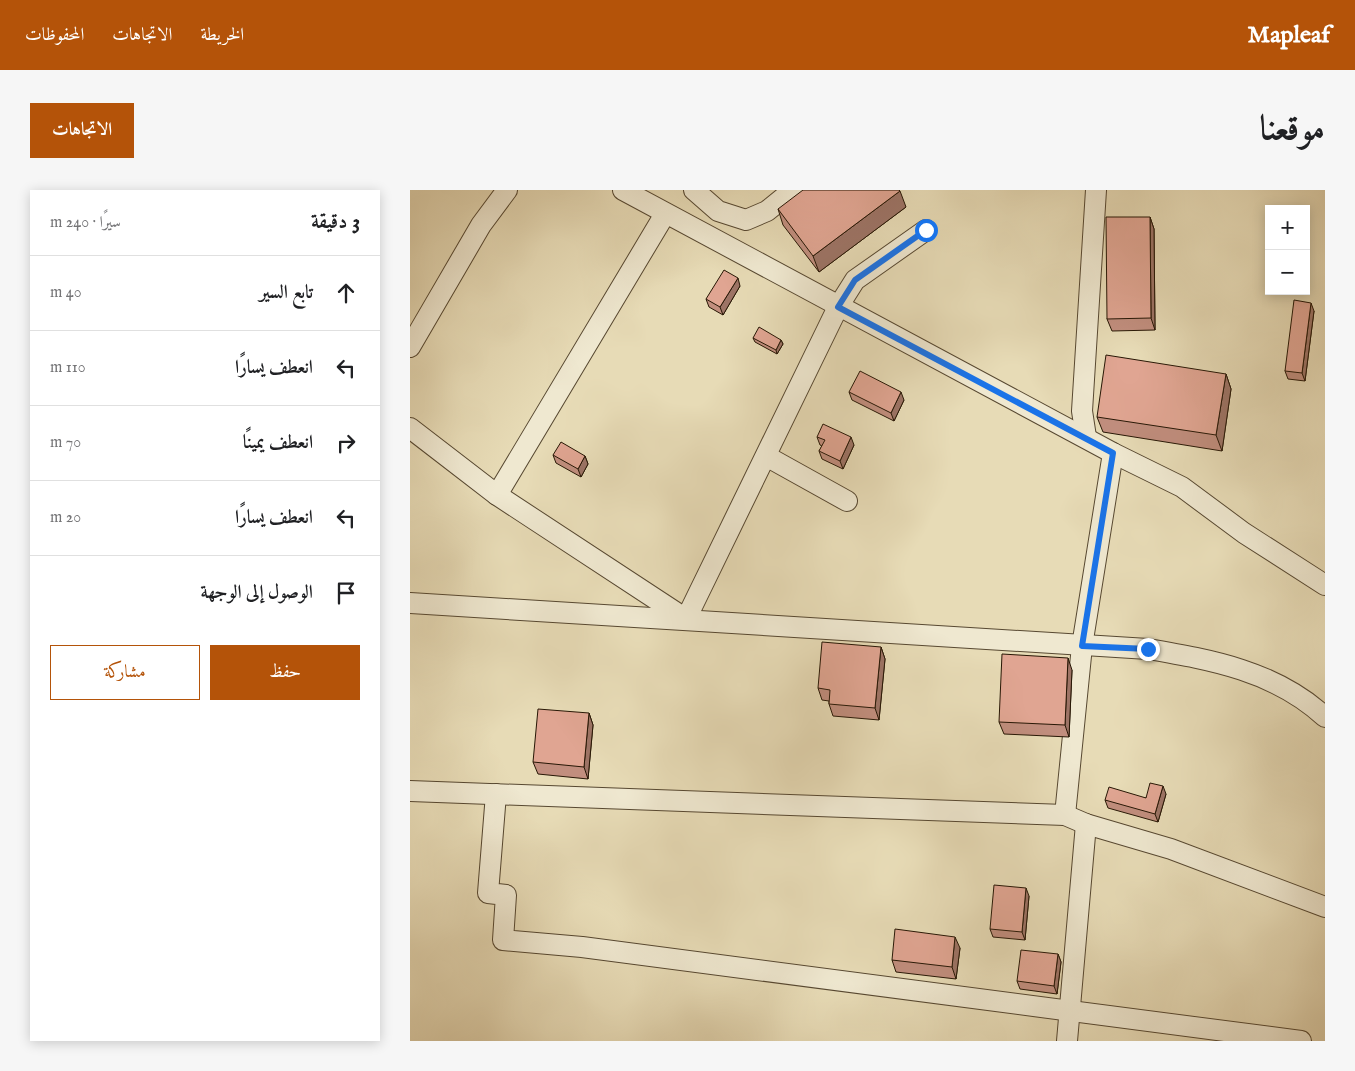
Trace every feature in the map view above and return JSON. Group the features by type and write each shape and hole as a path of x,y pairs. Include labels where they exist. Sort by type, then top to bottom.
{"street":[{"path":"410,347 481,225 507,190"},
{"path":"694,190 718,211 746,220 767,211 793,190"},
{"path":"1086,437 1082,411 1096,190"},
{"path":"630,192 665,214 838,307 1113,453 1182,487 1244,533 1325,585"},
{"path":"497,495 665,214"},
{"path":"686,619 838,307 855,280 926,230"},
{"path":"410,428 497,495 686,619"},
{"path":"1065,815 1082,646 1113,453"},
{"path":"766,456 847,501"},
{"path":"410,603 1148,649 1237,667 1279,685 1316,708 1325,717"},
{"path":"410,791 1065,815 1086,824 1171,849 1325,907"},
{"path":"496,794 488,893 506,895 503,940 582,946 1301,1041"},
{"path":"1066,1041 1086,824"}],"building":[{"path":"803,190 900,191 813,256 778,209"},
{"path":"1106,217 1150,217 1151,318 1107,319"},
{"path":"724,270 738,278 720,307 706,299"},
{"path":"1294,300 1311,303 1302,373 1285,371"},
{"path":"759,327 781,340 776,350 753,338"},
{"path":"1106,355 1226,374 1216,435 1097,417"},
{"path":"860,371 901,392 891,413 849,392"},
{"path":"823,424 851,437 840,461 819,451 825,440 817,437"},
{"path":"561,442 585,456 578,469 553,455"},
{"path":"822,642 881,647 875,708 829,704 830,690 818,688"},
{"path":"1002,654 1068,658 1065,725 999,722"},
{"path":"538,709 589,713 584,767 533,762"},
{"path":"1150,783 1163,786 1155,814 1105,800 1109,787 1146,798"},
{"path":"994,885 1026,888 1022,932 990,929"},
{"path":"895,929 955,937 952,967 892,960"},
{"path":"1021,950 1058,954 1054,986 1017,981"}],"route":[{"path":"926,230 855,280 838,307 1113,453 1082,646 1148,649"}]}
